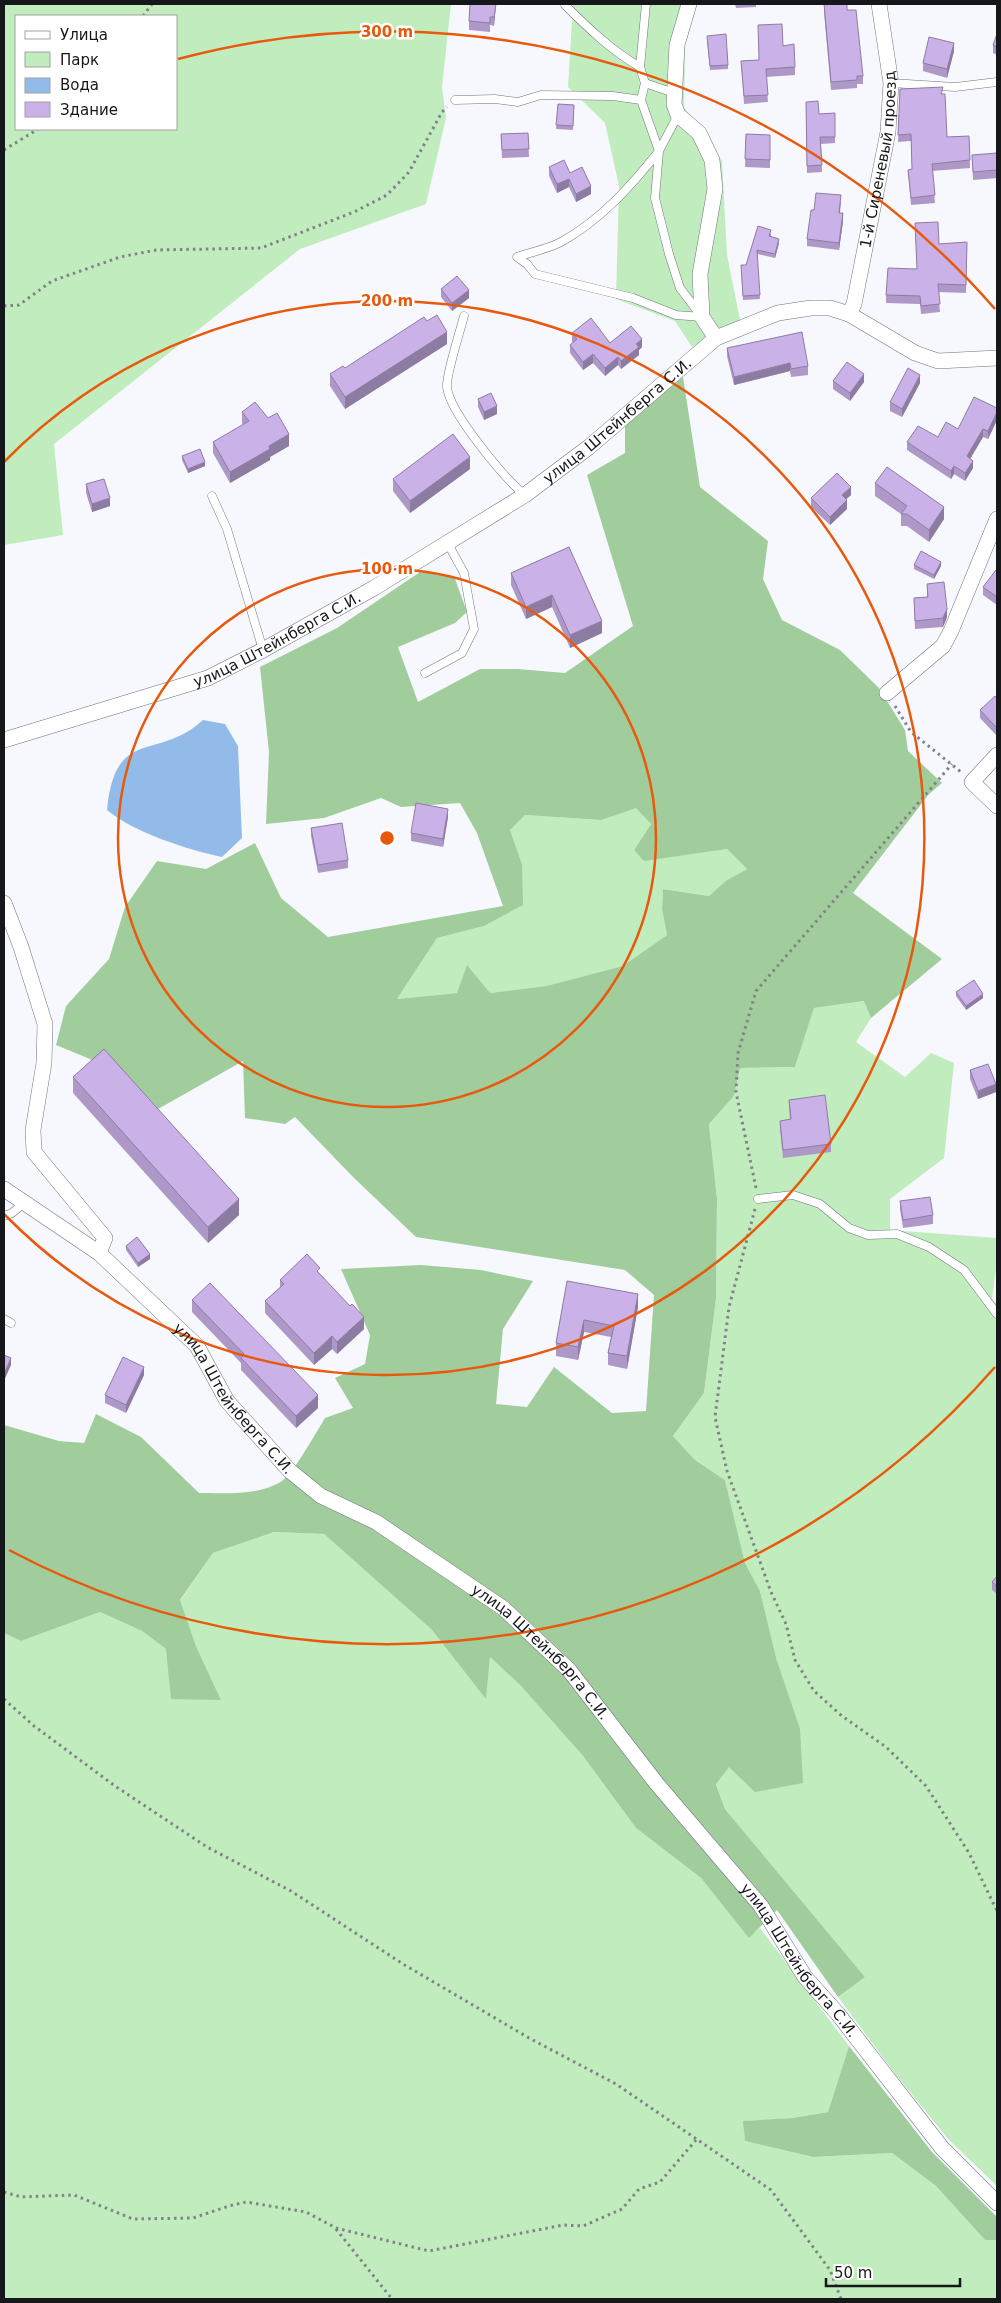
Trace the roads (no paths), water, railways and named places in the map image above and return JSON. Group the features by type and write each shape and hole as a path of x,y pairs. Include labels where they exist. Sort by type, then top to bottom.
{"street":[{"path":"689,4 677,45 674,93 678,115 699,133 712,160 715,189 700,274 702,317 716,338"},
{"name":"1-й Сиреневый проезд","path":"849,314 854,304 888,132 891,83 879,4"},
{"name":"улица Штейнберга С.И.","path":"4,740 208,678 263,650 374,588 525,496 588,447 716,338 778,313 811,308 830,308 849,314 915,353 938,361 997,358"},
{"path":"887,693 943,646 997,519"},
{"path":"997,755 972,782 997,806"},
{"path":"4,903 21,947 45,1024 44,1063 33,1130 34,1152 105,1238 99,1253"},
{"name":"улица Штейнберга С.И.","path":"4,1189 23,1204 99,1253 197,1346 227,1401 290,1471 321,1496 376,1522 503,1608 569,1670 658,1784 762,1906 806,1977 838,2014 942,2148 997,2203"}],"lane":[{"path":"646,4 640,67 645,82 641,100 658,151 656,198 669,254 680,288 702,317"},
{"path":"565,5 587,28 626,59 640,67"},
{"path":"645,82 674,93"},
{"path":"891,83 955,87 997,82"},
{"path":"455,100 495,99 518,102 541,95 613,96 641,100"},
{"path":"678,115 658,151 629,188 586,226 559,243 518,257 528,264 535,274 632,298 676,315 702,317"},
{"path":"464,316 447,387 456,411 511,484 525,496"},
{"path":"212,496 227,529 263,650"},
{"path":"425,673 462,653 474,629 464,574 447,542"},
{"path":"758,1199 792,1195 820,1204 850,1228 868,1235 897,1234 929,1247 964,1270 997,1314"},
{"path":"4,1216 12,1213 23,1204"}],"water":[{"path":"203,720 225,724 238,746 242,838 222,857 193,850 146,833 131,826 107,810 112,783 119,766 129,755 141,749 170,740"}]}
